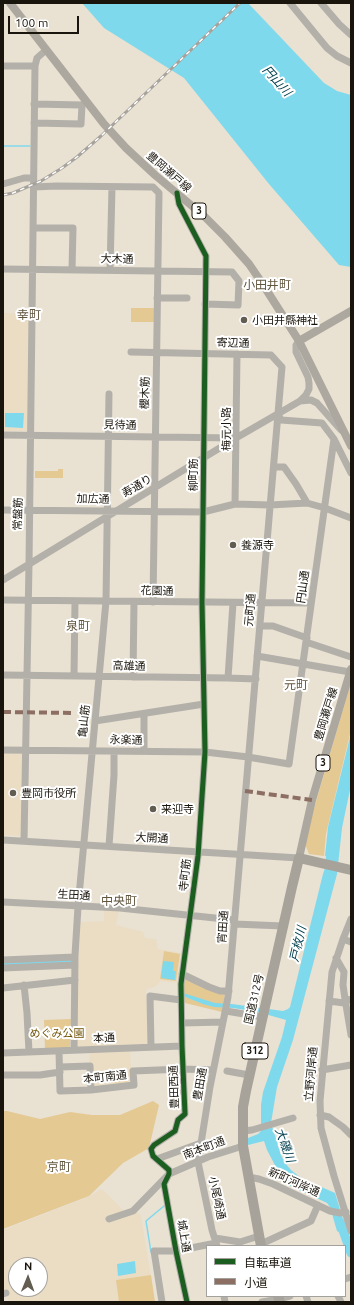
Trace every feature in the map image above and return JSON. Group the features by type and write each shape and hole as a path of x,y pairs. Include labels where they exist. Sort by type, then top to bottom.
{"highway":[{"path":"299,858 351,870"},
{"name":"国道312号","path":"260,1242 243,1146 247,1131 244,1103 262,1017 299,858"}],"main road":[{"name":"豊岡瀬戸線","path":"10,3 84,103 126,148 155,175 204,216 242,255 302,340 351,446"},
{"path":"302,340 351,311"},
{"name":"豊岡瀬戸線","path":"299,858 312,800 350,670"}],"street":[{"path":"290,3 328,48 337,56 351,63"},
{"path":"321,3 339,24 351,35"},
{"path":"3,66 34,66 37,58 46,50"},
{"name":"常盤筋","path":"24,841 33,270 34,66"},
{"path":"34,104 84,103 81,124 34,123"},
{"path":"3,184 24,178 33,178"},
{"path":"34,187 112,187 110,270"},
{"name":"櫻木筋","path":"112,187 153,188 159,193 153,602"},
{"name":"柳町筋","path":"177,193 179,204 206,256 202,602 205,752"},
{"path":"33,228 73,228 72,270"},
{"name":"大木通","path":"3,269 232,272 239,281 238,305 205,304"},
{"path":"157,298 187,298"},
{"path":"300,401 309,389 309,383 296,350 296,345 302,340"},
{"name":"寄辺通","path":"131,352 272,355 282,367"},
{"name":"梅元小路","path":"235,504 237,354"},
{"name":"元町通","path":"240,854 270,505 280,413 282,367"},
{"name":"亀山筋","path":"74,1050 75,957 78,907 106,601 109,394"},
{"path":"300,401 308,400 316,402 345,434"},
{"name":"寿通り","path":"3,580 107,513 116,511 300,401"},
{"path":"280,413 281,420 322,422 334,439 351,473"},
{"name":"見待通","path":"3,435 236,438"},
{"name":"円山通","path":"248,757 290,764 334,439"},
{"path":"274,466 284,468 307,503"},
{"name":"加広通","path":"116,511 203,512 235,504 270,505 307,503 351,518"},
{"name":"加広通","path":"3,510 107,513"},
{"name":"花園通","path":"3,600 312,603"},
{"path":"74,676 75,601"},
{"path":"133,677 134,602"},
{"path":"228,678 233,603"},
{"path":"260,626 273,626 306,640 351,656"},
{"path":"258,656 350,670"},
{"name":"高雄通","path":"3,675 256,679"},
{"path":"95,721 204,704"},
{"path":"144,714 144,751"},
{"name":"永楽通","path":"3,750 205,752 248,757"},
{"path":"109,846 114,775 114,751"},
{"name":"寺町筋","path":"181,1000 182,974 191,915 198,852 205,752"},
{"name":"大開通","path":"3,840 299,858"},
{"name":"宵田通","path":"227,1007 240,854"},
{"name":"生田通","path":"3,902 120,908 191,915 234,922 283,926"},
{"name":"立野河岸通","path":"351,919 332,972 320,1101 321,1128 344,1212 351,1231"},
{"path":"343,939 351,942"},
{"path":"3,960 75,957"},
{"path":"336,958 344,972 344,984 348,1000 351,1035"},
{"path":"3,968 75,965"},
{"path":"182,974 209,987 220,991 229,992"},
{"path":"3,988 75,980"},
{"path":"24,986 29,1052"},
{"path":"151,1047 150,996 181,1000"},
{"name":"豊田西通","path":"157,1160 152,1156 152,1147 175,1131 178,1120 185,1114 181,1000"},
{"path":"330,1002 344,1003 348,1000"},
{"path":"227,1007 262,1017"},
{"name":"豊田通","path":"198,1162 213,1070 227,1007"},
{"path":"182,1023 223,1022"},
{"name":"本通","path":"3,1053 182,1046"},
{"path":"59,1051 60,1070"},
{"path":"322,1070 351,1064"},
{"path":"3,1075 40,1075 60,1070 90,1066 91,1090"},
{"name":"本町南通","path":"60,1070 60,1091 91,1090 134,1085 133,1071 183,1069 213,1070"},
{"path":"227,1070 249,1075"},
{"path":"320,1115 329,1117 351,1135"},
{"path":"247,1131 293,1118"},
{"path":"169,1174 169,1170 157,1160 201,1143"},
{"name":"南本町通","path":"109,1219 133,1211 169,1174 208,1157 243,1146"},
{"name":"小尾崎通","path":"198,1162 212,1230 216,1242"},
{"name":"城上通","path":"169,1174 164,1184 187,1302"},
{"name":"新町河岸通","path":"248,1177 265,1180 335,1213 344,1212"},
{"path":"162,1302 154,1251 176,1251 216,1242 260,1242 311,1221 318,1205"},
{"path":"262,1302 279,1299"}],"shaded area":[{"path":"3,313 30,314 29,431 3,431"},
{"name":"豊岡市役所","path":"3,752 24,753 22,834 20,836 3,835"},
{"path":"104,910 119,910 116,925 143,932 145,938 156,939 158,949 181,953 177,983 160,981 155,987 146,989 149,1042 147,1045 76,1047 75,992 79,922 104,921"},
{"path":"130,1051 132,1081 130,1083 93,1087 89,1065 90,1052"},
{"path":"102,1189 125,1212 134,1207 141,1216 155,1302 9,1302 3,1287 3,1230 88,1197"}],"green space":[{"path":"131,308 154,308 154,322 131,322"},
{"path":"58,469 63,469 63,478 35,478 35,471 58,471"},
{"path":"351,683 351,730 326,834 324,856 309,854 305,844 312,815"},
{"path":"164,951 180,954 176,981 160,979"},
{"path":"184,979 225,993 222,1012 185,1003"},
{"name":"めぐみ公園","path":"71,1019 69,1048 45,1049 44,1020"},
{"path":"111,1074 126,1074 127,1082 111,1083"},
{"path":"153,1101 159,1105 149,1148 123,1163 89,1196 3,1229 3,1111 40,1119 70,1112 92,1115 120,1115"},
{"path":"151,1275 155,1302 119,1302 116,1280"}],"water":[{"name":"円山川","path":"82,3 248,3 324,83 337,91 351,95 351,267 339,265 269,184 184,78 104,28"},
{"path":"5,413 24,413 23,428 5,427"},
{"path":"351,733 351,785 342,828 337,874 293,1040 277,1087 271,1123 281,1155 291,1170 301,1178 335,1193 347,1232 342,1234 337,1231 330,1207 327,1203 284,1183 285,1179 278,1171 264,1141 248,1145 248,1138 258,1134 261,1131 261,1105 263,1092 282,1037 286,1020 258,1012 214,1007 183,996 183,993 215,1003 283,1011 290,1007 325,868 328,827"},
{"path":"163,961 174,962 173,971 176,971 175,980 161,978"},
{"path":"135,1261 136,1273 118,1276 117,1264"}],"waterway":[{"path":"3,146 30,146"},
{"name":"戸枚川","path":"3,964 68,962"},
{"path":"151,1252 146,1221 164,1206"},
{"name":"大磯川","path":"340,1222 351,1253"}],"railway":[{"path":"3,195 13,193 41,181 77,157 101,136 240,3"}],"marked path":[{"path":"3,712 74,713"},
{"path":"245,791 312,800"}],"cycle path":[{"path":"177,193 179,204 206,256 202,602 205,752 198,856 181,984 185,1114 178,1120 175,1131 154,1145 151,1149 153,1156 169,1170 169,1174 164,1184 187,1302"}],"place":[{"name":"小田井縣神社","path":"244,320"},
{"name":"養源寺","path":"233,545"},
{"name":"豊岡市役所","path":"13,793"},
{"name":"来迎寺","path":"153,809"}],"district":[{"name":"小田井町","path":"267,285"},
{"name":"幸町","path":"29,315"},
{"name":"泉町","path":"78,626"},
{"name":"元町","path":"296,685"},
{"name":"中央町","path":"119,901"},
{"name":"京町","path":"59,1167"}]}
